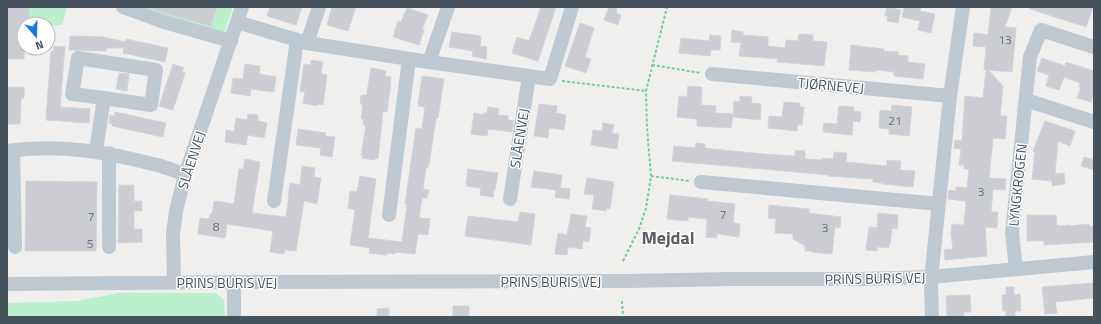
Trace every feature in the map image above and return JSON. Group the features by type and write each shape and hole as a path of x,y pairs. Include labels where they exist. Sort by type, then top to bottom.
{"street":[{"path":"123,7 171,24 231,41"},
{"name":"SLÅENVEJ","path":"174,282 173,234 176,211 185,175 242,7"},
{"path":"274,201 302,42 319,7"},
{"path":"429,62 448,7"},
{"path":"237,22 302,42 550,79 572,7"},
{"path":"932,317 931,277 938,204 950,96 963,7"},
{"name":"LYNGKROGEN","path":"1016,270 1012,233 1030,57 1041,30 1094,47"},
{"path":"78,58 156,70 151,105 104,98 72,94 78,58"},
{"path":"389,215 409,59"},
{"name":"TJØRNEVEJ","path":"712,74 950,96"},
{"name":"SLÅENVEJ","path":"510,199 529,76"},
{"path":"104,98 102,152 109,248"},
{"path":"1026,100 1094,122"},
{"path":"15,247 10,150 56,148 102,152 152,163 185,175"},
{"path":"701,182 938,204"},
{"name":"PRINS BURIS VEJ","path":"7,284 613,281 729,278 859,279 931,277 1094,262"},
{"path":"234,282 234,317"}],"path":[{"path":"623,261 639,229 646,208 651,176 646,91 667,7"},
{"path":"652,65 712,74"},
{"path":"550,79 646,91"},
{"path":"651,176 701,182"},
{"path":"622,301 623,317"}],"green space":[{"path":"7,7 67,7 62,25 56,25 56,16 16,16"},
{"path":"138,7 233,7 224,33"},
{"path":"119,293 216,293 224,300 225,317 7,317 7,303 77,301"}],"building":[{"path":"7,7 29,7 29,16 16,16 16,56 24,56 24,59 7,59"},
{"path":"148,7 217,7 211,26 167,14"},
{"path":"270,7 302,7 296,25 267,16"},
{"path":"332,7 356,7 348,31 327,25"},
{"path":"541,7 556,7 538,61 512,53 517,37 529,41"},
{"path":"609,7 617,7 616,13 621,15 618,25 604,20"},
{"path":"887,7 901,10 898,23 887,21 888,16 885,16"},
{"path":"904,7 921,7 920,11 935,14 931,33 918,30 920,21 902,17"},
{"path":"991,7 1012,7 1005,27 1016,28 1012,72 988,70 1003,86 1000,116 1007,116 1005,139 993,138 989,178 1006,179 1005,190 993,189 991,212 998,212 997,228 985,227 987,256 945,260 944,250 953,249 951,233 952,224 964,225 966,201 948,199 949,190 956,191 956,187 967,188 969,169 964,169 964,165 959,165 961,149 954,148 955,140 962,141 965,96 983,98 986,70 984,69 986,47 973,46 974,33 988,35"},
{"path":"1031,7 1093,7 1086,27 1030,9"},
{"path":"407,8 428,15 422,30 424,30 419,45 393,37 398,21 401,22"},
{"path":"580,23 594,28 585,57 591,59 586,73 565,66"},
{"path":"732,30 743,32 743,35 768,37 768,46 785,48 786,40 798,41 799,34 813,35 813,41 827,42 824,66 777,62 778,59 739,56 741,43 731,42"},
{"path":"452,32 481,36 480,46 487,47 486,59 472,56 473,51 449,47"},
{"path":"710,35 721,36 720,50 711,50 710,56 679,53 681,38 709,41"},
{"path":"70,36 104,37 125,42 126,39 168,48 165,62 123,53 124,48 106,48 106,51 69,50"},
{"path":"851,45 884,49 883,51 898,52 898,55 908,56 908,62 925,64 923,79 894,76 894,72 849,70"},
{"path":"56,46 65,47 60,107 90,109 89,123 46,120 51,56 56,56"},
{"path":"1042,58 1065,66 1066,62 1094,71 1094,92 1091,102 1077,98 1081,87 1079,87 1080,83 1064,77 1059,90 1046,86 1049,75 1037,71"},
{"path":"311,60 323,62 321,74 327,75 323,105 318,104 317,106 303,103 305,92 300,91 304,64 311,65"},
{"path":"173,64 184,68 182,72 185,73 173,110 159,106"},
{"path":"245,64 260,66 259,74 276,77 274,92 251,89 250,96 231,93 233,78 243,79"},
{"path":"371,68 386,71 385,76 391,77 387,112 383,111 378,159 375,158 375,160 362,158 363,156 361,156 366,125 363,125 364,119 361,119 363,104 360,104 361,95 366,95 367,93"},
{"path":"119,73 129,74 127,91 116,89"},
{"path":"422,76 444,79 438,118 436,119 429,164 428,168 426,167 423,189 429,190 427,198 422,198 419,218 430,219 428,235 418,234 415,254 395,252 395,254 387,253 387,255 369,253 370,248 350,245 355,210 348,208 350,191 357,192 360,176 376,179 368,238 402,242 407,205 405,204 416,128 422,129 425,107 418,106"},
{"path":"688,86 702,87 701,105 716,106 715,113 733,114 731,128 697,126 697,119 677,117 679,96 687,97"},
{"path":"7,87 24,87 24,98 21,98 20,124 7,124"},
{"path":"740,96 752,97 751,103 761,104 760,120 733,117 734,101 740,102"},
{"path":"784,102 800,103 799,107 804,107 802,125 798,124 797,131 768,128 769,116 782,117"},
{"path":"539,104 557,106 556,113 566,115 564,130 549,128 548,138 534,136"},
{"path":"892,105 912,107 909,136 889,134 889,129 879,128 880,110 891,111"},
{"path":"839,106 854,107 854,111 861,112 860,122 853,121 852,135 823,132 824,123 837,124"},
{"path":"488,107 499,109 498,115 508,116 508,120 514,121 512,132 488,129 487,136 471,134 474,113 484,115 484,113 487,113"},
{"path":"115,112 166,123 163,137 112,126 112,124 109,123 110,115 114,116"},
{"path":"248,114 258,115 258,121 267,123 264,138 248,135 246,145 225,142 226,130 234,132 236,118 247,120"},
{"path":"1045,121 1075,131 1070,146 1058,141 1055,174 1064,173 1065,184 1052,186 1052,181 1032,179 1035,151 1033,151"},
{"path":"603,123 614,125 612,133 619,134 617,149 591,145 593,130 602,131"},
{"path":"298,129 326,133 325,136 335,137 332,157 320,155 321,148 296,145"},
{"path":"696,143 705,144 705,148 764,154 795,156 795,150 805,151 805,159 833,159 834,152 847,153 846,162 887,166 887,160 901,161 900,170 915,171 913,187 882,184 873,182 873,179 672,161 674,146 695,148"},
{"path":"1084,157 1094,160 1094,170 1081,166"},
{"path":"245,159 260,162 252,213 286,217 290,183 300,185 302,166 315,168 314,177 321,178 317,204 304,201 296,251 285,250 284,254 270,252 273,231 227,224 225,238 198,234 200,218 209,219 210,214 212,214 214,201 234,204 239,169 243,169"},
{"path":"468,169 498,173 493,197 480,195 481,188 466,186"},
{"path":"534,171 562,175 560,188 570,189 569,199 555,197 556,190 531,187"},
{"path":"587,178 614,182 610,209 606,208 606,211 592,209 594,195 584,194"},
{"path":"26,181 97,182 96,251 25,251"},
{"path":"119,185 134,185 134,201 142,201 142,211 134,211 134,229 142,229 142,242 118,243"},
{"path":"670,195 708,199 707,201 735,204 733,223 740,224 739,237 717,234 717,238 706,237 707,219 688,217 688,221 667,219"},
{"path":"769,205 809,209 809,213 841,217 840,228 835,227 832,254 805,251 805,246 793,239 793,234 775,233 776,219 768,218"},
{"path":"520,212 535,214 531,245 465,236 468,216 518,222"},
{"path":"878,213 898,215 897,229 892,228 889,248 877,247 877,251 866,250 869,227 877,228"},
{"path":"571,214 587,216 585,227 591,228 589,242 583,241 582,249 568,247 567,255 555,254 558,233 567,235"},
{"path":"1027,215 1056,215 1057,226 1089,224 1090,227 1094,226 1094,242 1044,245 1044,241 1027,241"},
{"path":"1094,283 1094,298 1055,302 1057,313 1045,314 1042,287"},
{"path":"1006,287 1014,287 1014,295 1020,294 1021,311 1015,311 1015,317 1006,317 1006,311 1003,311 1002,295 1006,295"},
{"path":"970,295 971,312 964,312 964,317 947,317 946,296"},
{"path":"453,306 469,306 469,317 453,317"},
{"path":"389,308 389,317 377,317 377,309"}],"district":[{"name":"Mejdal","path":"668,237"}]}
